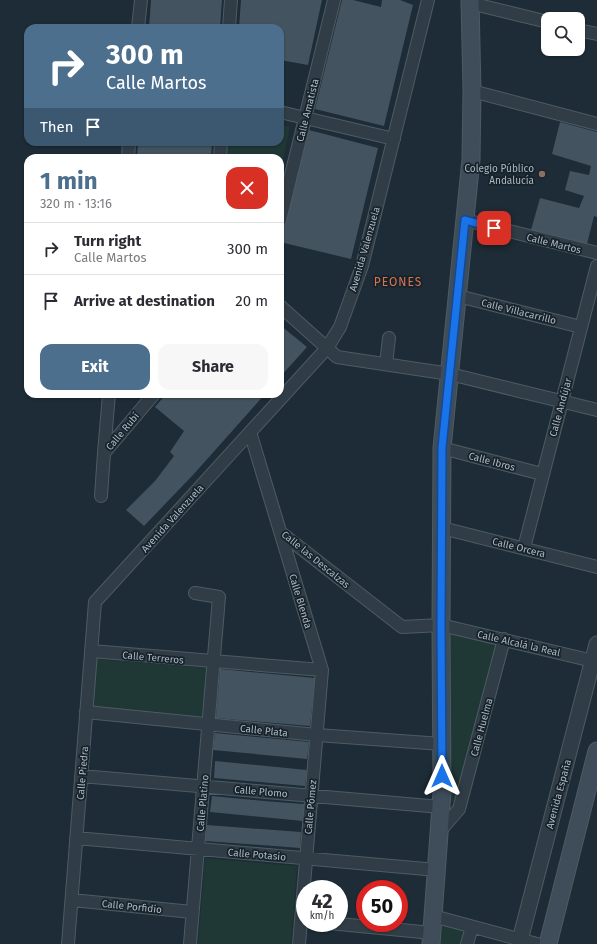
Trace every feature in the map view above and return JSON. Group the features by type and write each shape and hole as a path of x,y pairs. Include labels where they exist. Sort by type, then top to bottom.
{"main road":[{"path":"432,931 441,807 442,448 471,159 472,90 470,2"},
{"path":"548,944 597,751"}],"street":[{"path":"138,24 141,0"},
{"path":"229,24 231,0"},
{"name":"Calle Amatista","path":"284,204 334,0"},
{"name":"Avenida Valenzuela","path":"284,395 327,348 340,327 362,266 428,0"},
{"path":"470,2 541,20"},
{"path":"585,31 597,34"},
{"path":"472,90 597,124"},
{"path":"284,113 394,139"},
{"name":"Calle Martos","path":"465,220 597,253"},
{"name":"Calle Andújar","path":"524,548 597,266"},
{"name":"Calle Villacarrillo","path":"458,296 581,327"},
{"path":"284,310 338,357 450,374 597,410"},
{"path":"386,364 389,338"},
{"path":"104,453 109,398"},
{"name":"Calle Rubí","path":"101,496 104,453 151,398"},
{"name":"Avenida Valenzuela","path":"95,602 281,398"},
{"name":"Calle las Descalzas","path":"250,432 280,532 402,627 441,625"},
{"name":"Calle Ibros","path":"442,448 542,474"},
{"name":"Calle Orcera","path":"442,528 597,567"},
{"name":"Calle Blenda","path":"280,532 322,670"},
{"path":"195,593 219,597 214,662"},
{"name":"Calle Piedra","path":"68,944 95,602"},
{"name":"Calle Alcalá la Real","path":"441,625 595,661"},
{"name":"Calle Huelma","path":"440,831 459,809 504,640"},
{"name":"Avenida España","path":"520,942 595,661 597,644"},
{"name":"Calle Terreros","path":"91,651 322,670"},
{"name":"Calle Platino","path":"190,944 214,662"},
{"name":"Calle Pómez","path":"305,880 322,670"},
{"name":"Calle Plata","path":"86,712 317,735 442,744"},
{"name":"Calle Plomo","path":"81,776 441,807"},
{"name":"Calle Potasio","path":"76,838 437,870"},
{"name":"Calle Porfidio","path":"72,900 192,912"},
{"path":"348,924 432,931 472,927 520,942 537,944"},
{"path":"467,944 472,927"},
{"name":"Calle Pómez","path":"299,944 301,932"}],"green space":[{"path":"284,125 290,127 284,156 284,154 227,154 228,146 284,146"},
{"path":"448,630 499,643 461,801 451,802"},
{"path":"97,659 208,668 203,718 92,707"},
{"path":"205,858 297,866 291,944 198,944"},
{"path":"441,924 468,926 463,944 439,944"}],"building":[{"path":"151,0 222,0 220,24 149,24"},
{"path":"241,0 322,0 308,65 284,61 284,24 239,24"},
{"path":"342,0 353,0 381,7 382,0 400,0 413,5 384,126 315,109"},
{"path":"560,122 597,132 597,217 594,216 587,244 531,230 540,198 579,208 584,196 565,190 570,171 589,175 591,166 552,154"},
{"path":"309,130 378,148 351,259 284,243 284,227"},
{"path":"138,146 212,146 211,154 137,154"},
{"path":"284,328 307,347 284,373"},
{"path":"163,398 261,398 193,475 144,526 126,510 155,481 174,456 170,452 184,431 155,407"},
{"path":"220,669 315,678 310,726 216,718"},
{"path":"215,733 309,742 307,759 213,750"},
{"path":"215,761 307,770 305,786 214,778"},
{"path":"212,796 304,804 303,821 210,812"},
{"path":"207,825 301,832 300,848 205,841"}],"place":[{"name":"Colegio Público Andalucía","path":"542,174"}],"district":[{"name":"PEONES","path":"398,282"}],"route":[{"path":"442,776 442,448 465,220 494,228"}]}
